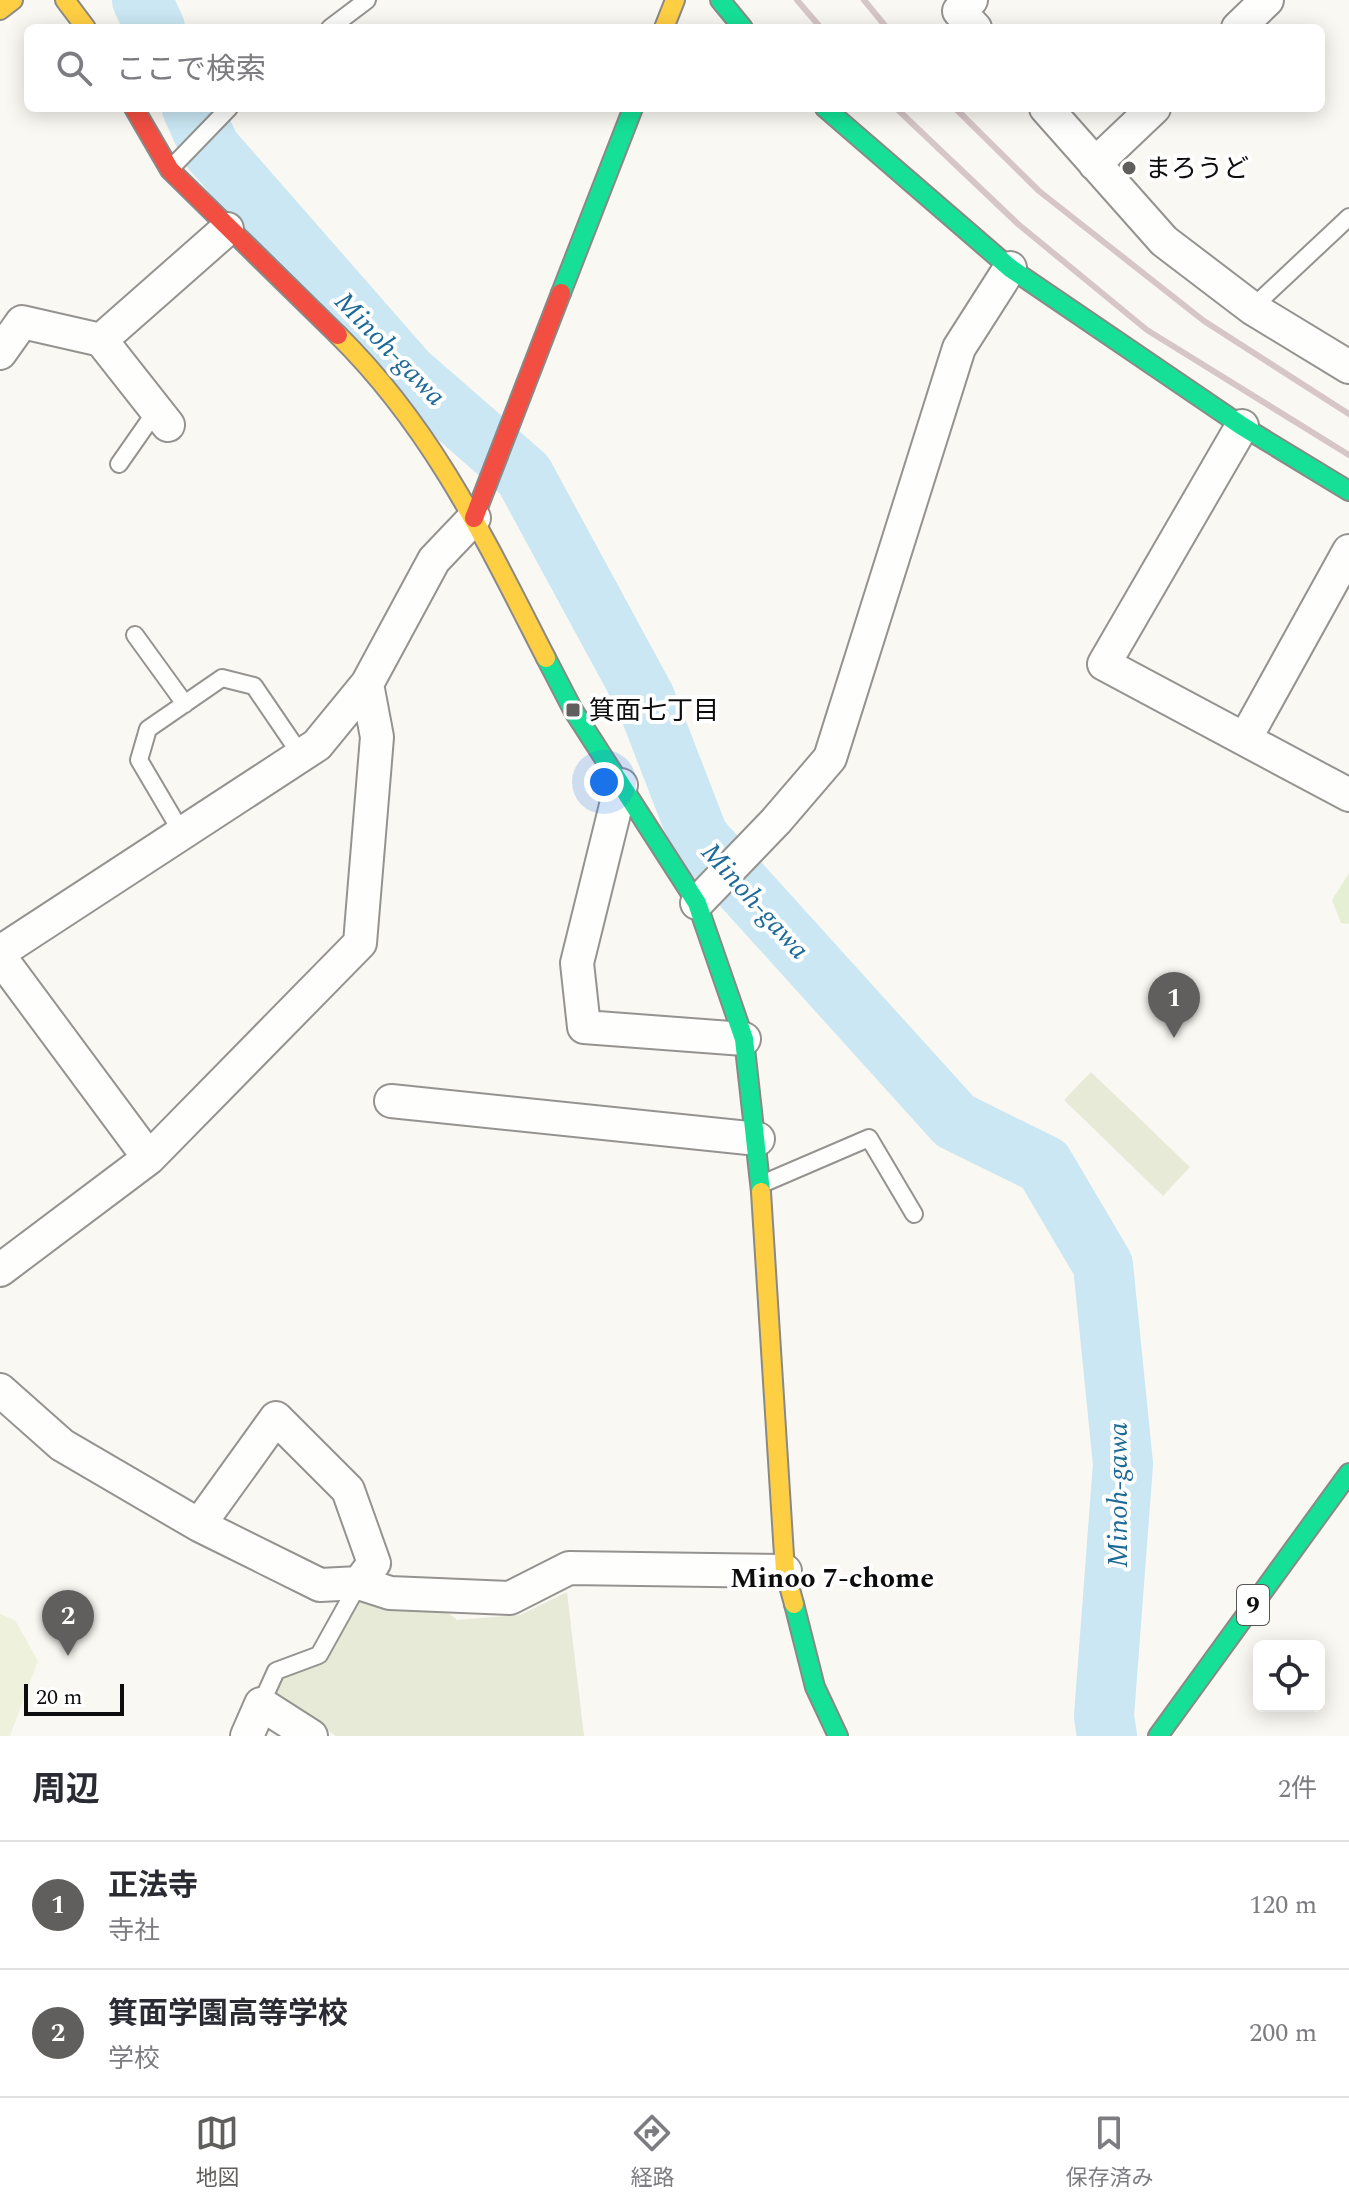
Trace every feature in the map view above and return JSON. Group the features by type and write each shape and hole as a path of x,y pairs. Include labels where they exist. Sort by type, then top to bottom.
{"street":[{"path":"0,10 13,0"},
{"path":"65,0 83,24"},
{"path":"666,24 675,0"},
{"path":"720,0 740,24"},
{"path":"971,0 959,11 971,24"},
{"path":"1242,24 1267,0"},
{"path":"136,112 170,170 348,345 415,421 474,518 573,710 697,903 744,1039 758,1139 785,1571 815,1687 838,1736"},
{"path":"149,1158 0,955 317,745 367,684 434,560 474,518 631,112"},
{"path":"830,112 1010,268 1242,426 1349,491"},
{"path":"1050,112 1164,241 1252,308 1349,367"},
{"path":"1095,164 1150,112"},
{"path":"101,340 227,229"},
{"path":"697,903 776,821 830,758 959,348 1010,268"},
{"path":"0,353 22,322 101,340 162,418"},
{"path":"1242,426 1104,664 1349,795"},
{"path":"1245,739 1349,551"},
{"path":"0,1270 149,1158 360,943 377,737 367,684"},
{"path":"621,785 577,963 584,1027 744,1039"},
{"path":"391,1101 758,1139"},
{"path":"0,1390 62,1445 199,1525 320,1585 359,1583 390,1593 510,1598 569,1568 785,1571"},
{"path":"199,1525 276,1418 348,1490 374,1563 359,1583"},
{"name":"9","path":"1158,1736 1345,1487"},
{"path":"247,1736 261,1704 311,1736"}],"lane":[{"path":"335,24 367,0"},
{"path":"170,170 225,112"},
{"path":"1252,308 1349,217"},
{"path":"119,464 162,418"},
{"path":"135,635 185,704"},
{"path":"182,833 139,760 148,729 222,678 254,686 301,755"},
{"path":"761,1185 869,1138 914,1214"},
{"path":"261,1704 276,1671 319,1655 359,1583"}],"green space":[{"path":"1349,873 1349,924 1341,923 1332,900"},
{"path":"1091,1072 1190,1167 1163,1196 1064,1100"},
{"path":"567,1592 584,1736 336,1736 272,1693 283,1674 323,1664 359,1600 433,1600 457,1620 520,1615"},
{"path":"0,1614 15,1620 38,1661 10,1736 0,1736"}],"waterway":[{"name":"Minoh-gawa","path":"142,0 153,24"},
{"name":"Minoh-gawa","path":"194,112 210,148 407,373 524,475 645,698 699,838 955,1121 1044,1165 1103,1265 1123,1464 1104,1716 1107,1736"}],"railway":[{"path":"797,0 818,24"},
{"path":"864,0 884,24"},
{"path":"900,112 1018,224 1147,330 1349,455"},
{"path":"959,112 1039,191 1204,321 1349,414"}],"traffic: fast":[{"path":"720,0 740,24"},
{"path":"561,293 631,112"},
{"path":"830,112 1010,268 1242,426 1349,491"},
{"path":"546,658 573,710 697,903 744,1039 761,1192"},
{"path":"1158,1736 1349,1473"},
{"path":"794,1604 815,1687 838,1736"}],"traffic: slow":[{"path":"0,10 13,0"},
{"path":"65,0 83,24"},
{"path":"666,24 675,0"},
{"path":"338,335 403,409 456,488 546,658"},
{"path":"761,1192 785,1571 794,1604"}],"traffic: jam":[{"path":"136,112 170,170 338,335"},
{"path":"474,518 561,293"}],"place":[{"name":"まろうど","path":"1129,168"},
{"name":"箕面七丁目","path":"573,710"},
{"name":"正法寺","path":"1174,1038"},
{"name":"箕面学園高等学校","path":"68,1656"}],"district":[{"name":"Minoo 7-chome","path":"832,1577"}]}
